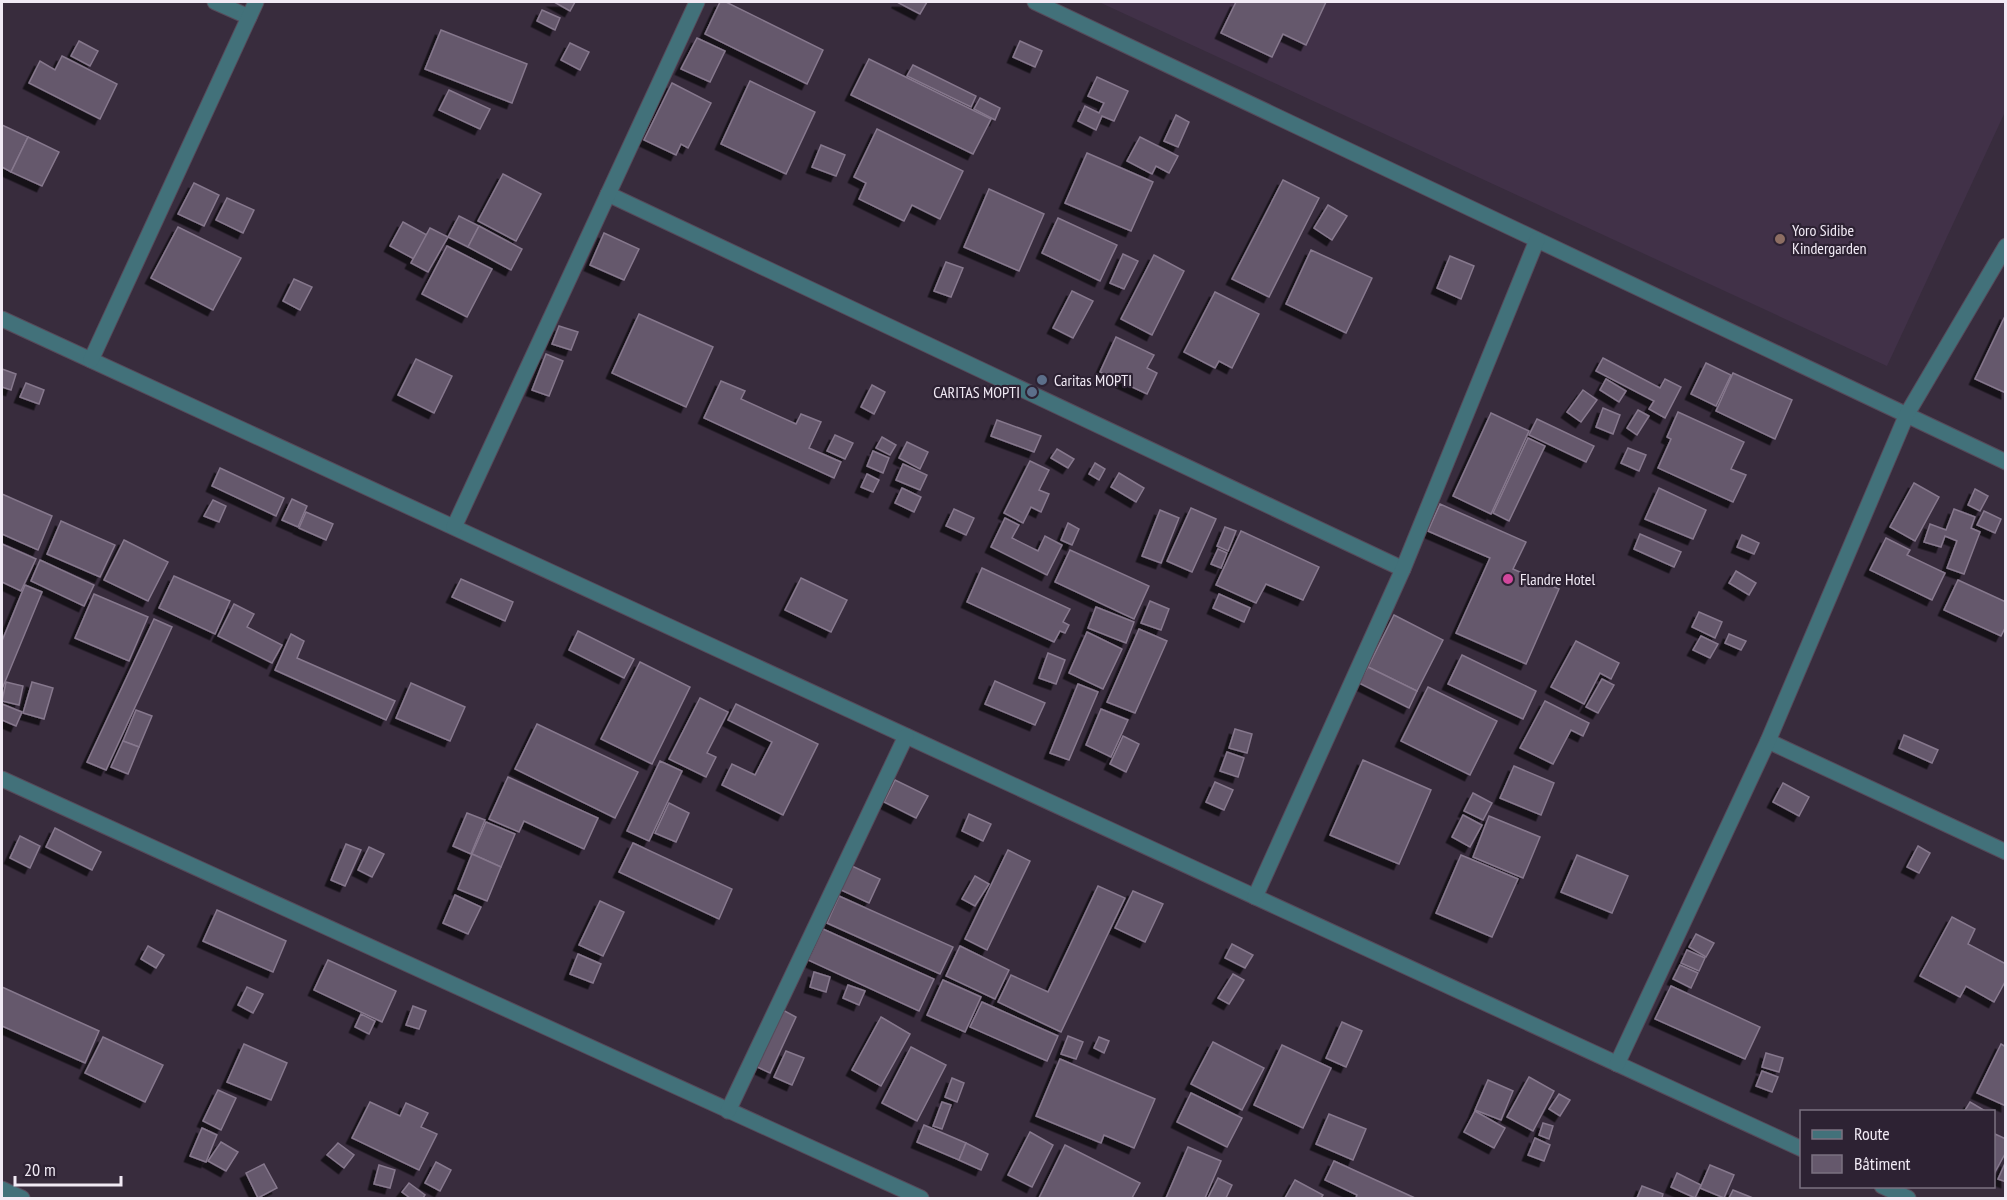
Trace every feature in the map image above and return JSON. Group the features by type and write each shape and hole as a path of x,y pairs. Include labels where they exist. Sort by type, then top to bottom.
{"street":[{"path":"215,2 249,17"},
{"path":"91,360 256,2"},
{"path":"454,528 697,2"},
{"path":"1035,2 2006,462"},
{"path":"608,194 1403,569"},
{"path":"1255,897 1403,569 1537,240"},
{"path":"1617,1064 1767,741 1907,414 2006,246"},
{"path":"2,319 1800,1148"},
{"path":"728,1111 906,736"},
{"path":"1767,741 2006,852"},
{"path":"2,779 921,1198"},
{"path":"1886,1188 1908,1198"},
{"path":"2,1189 22,1198"}],"shaded area":[{"name":"Yoro Sidibe Kindergarden","path":"1099,2 2005,2 2005,112 1887,366"}],"building":[{"path":"554,2 575,2 570,11"},
{"path":"720,2 726,2 823,50 807,84 705,34"},
{"path":"897,2 927,2 920,14"},
{"path":"1236,2 1326,2 1306,45 1283,34 1272,57 1221,33"},
{"path":"542,10 560,18 555,30 537,21"},
{"path":"441,30 527,64 512,103 425,69"},
{"path":"697,38 725,51 710,82 681,69"},
{"path":"79,41 98,51 90,66 71,56"},
{"path":"1020,41 1042,51 1035,67 1013,57"},
{"path":"570,43 589,52 580,70 561,60"},
{"path":"62,56 117,84 100,119 29,83 40,61 55,70"},
{"path":"869,59 991,119 973,154 851,95"},
{"path":"913,65 976,96 971,107 907,76"},
{"path":"1097,77 1128,91 1114,121 1102,116 1096,130 1078,121 1085,106 1099,113 1104,103 1088,96"},
{"path":"750,81 815,112 786,174 721,144"},
{"path":"672,83 711,103 688,148 681,144 676,155 644,140"},
{"path":"449,90 490,109 480,129 439,110"},
{"path":"980,98 1000,108 995,120 974,109"},
{"path":"1176,115 1189,122 1178,147 1164,141"},
{"path":"2,125 28,137 11,172 2,167"},
{"path":"877,129 963,171 940,219 912,205 904,221 859,199 866,183 854,177"},
{"path":"28,137 59,152 42,186 11,172"},
{"path":"1140,137 1178,156 1169,173 1156,166 1152,174 1127,161"},
{"path":"821,145 845,155 836,176 812,167"},
{"path":"1087,153 1153,182 1131,231 1065,203"},
{"path":"503,174 541,194 516,241 478,221"},
{"path":"1283,180 1319,198 1269,297 1232,279"},
{"path":"194,183 219,195 204,226 178,214"},
{"path":"989,189 1044,214 1019,271 964,247"},
{"path":"227,198 254,210 243,233 216,220"},
{"path":"1328,205 1347,216 1332,240 1314,228"},
{"path":"459,216 479,226 468,247 448,237"},
{"path":"1058,218 1117,245 1100,281 1042,253"},
{"path":"403,222 427,235 414,259 390,246"},
{"path":"479,226 522,249 511,270 468,247"},
{"path":"178,227 241,258 213,310 151,278"},
{"path":"430,228 448,237 428,272 411,263"},
{"path":"604,233 639,249 624,280 590,265"},
{"path":"447,246 492,269 467,317 422,294"},
{"path":"1311,250 1372,278 1346,333 1286,304"},
{"path":"1123,254 1138,261 1124,289 1110,283"},
{"path":"1154,255 1184,271 1152,335 1121,319"},
{"path":"1450,256 1474,266 1461,299 1437,288"},
{"path":"946,262 963,268 951,297 934,291"},
{"path":"294,279 312,287 300,310 283,301"},
{"path":"1072,291 1093,301 1073,338 1053,328"},
{"path":"1215,292 1259,314 1232,368 1219,361 1215,368 1184,352"},
{"path":"639,314 713,347 686,407 612,373"},
{"path":"2006,314 2006,393 1975,379"},
{"path":"559,326 578,332 571,350 552,344"},
{"path":"1116,337 1154,355 1147,368 1157,373 1147,394 1100,372"},
{"path":"546,354 563,361 549,396 532,390"},
{"path":"1603,358 1660,388 1665,379 1681,387 1665,418 1649,409 1654,401 1596,371"},
{"path":"416,359 452,376 434,413 398,395"},
{"path":"1706,363 1731,375 1716,406 1691,394"},
{"path":"2,369 16,374 11,390 2,387"},
{"path":"1733,373 1792,400 1775,439 1716,411"},
{"path":"1606,379 1626,391 1619,402 1600,390"},
{"path":"721,381 745,391 741,399 796,424 801,414 821,422 809,448 841,462 834,478 704,418"},
{"path":"26,383 44,390 39,404 20,397"},
{"path":"872,385 885,392 874,414 861,407"},
{"path":"1583,390 1597,400 1581,422 1567,412"},
{"path":"1603,408 1620,415 1613,434 1596,427"},
{"path":"1638,410 1649,416 1637,435 1627,428"},
{"path":"1678,412 1744,442 1731,469 1746,475 1733,502 1658,468 1671,439 1667,437"},
{"path":"1491,413 1529,431 1491,514 1453,496"},
{"path":"1537,419 1594,446 1586,462 1529,435"},
{"path":"997,420 1041,436 1034,452 991,436"},
{"path":"835,435 853,443 845,459 827,451"},
{"path":"882,437 896,445 890,455 876,448"},
{"path":"1528,438 1545,446 1509,521 1493,513"},
{"path":"907,442 928,452 920,469 899,458"},
{"path":"1628,448 1646,455 1639,471 1621,463"},
{"path":"1057,449 1074,459 1068,468 1051,458"},
{"path":"873,451 889,458 883,473 867,466"},
{"path":"1030,461 1049,470 1039,490 1049,494 1041,512 1031,507 1023,523 1004,513"},
{"path":"1095,463 1105,469 1099,480 1089,474"},
{"path":"903,464 927,475 920,490 896,480"},
{"path":"220,468 284,498 276,516 212,486"},
{"path":"1119,473 1144,488 1136,502 1111,487"},
{"path":"867,474 879,480 873,492 861,487"},
{"path":"1914,483 1939,497 1915,541 1890,527"},
{"path":"902,488 921,497 914,512 895,503"},
{"path":"1659,488 1706,510 1693,539 1645,519"},
{"path":"1975,489 1988,496 1980,511 1968,505"},
{"path":"2,494 52,516 38,550 2,534"},
{"path":"292,499 307,506 298,527 282,520"},
{"path":"213,500 226,506 219,522 204,516"},
{"name":"Flandre Hotel","path":"1440,504 1526,542 1513,569 1559,589 1526,664 1456,633 1490,558 1428,531"},
{"path":"1191,508 1216,519 1192,572 1167,561"},
{"path":"954,509 974,518 966,535 946,526"},
{"path":"1954,509 1975,517 1971,528 1980,532 1964,574 1947,568 1957,541 1945,536 1941,547 1924,542 1930,524 1946,530"},
{"path":"1160,510 1179,518 1161,563 1142,556"},
{"path":"1984,511 2001,519 1995,533 1977,525"},
{"path":"306,512 333,524 326,540 299,528"},
{"path":"1005,518 1019,525 1012,538 1038,551 1045,536 1062,545 1047,575 991,547"},
{"path":"61,521 115,545 100,577 47,554"},
{"path":"1068,523 1079,529 1072,545 1061,540"},
{"path":"1225,527 1236,531 1228,551 1217,546"},
{"path":"1241,531 1319,567 1303,600 1266,584 1256,603 1216,585"},
{"path":"1640,534 1681,552 1674,567 1634,549"},
{"path":"1742,535 1759,543 1754,554 1737,547"},
{"path":"1886,538 1910,550 1907,555 1945,573 1932,600 1870,570"},
{"path":"124,540 168,562 148,601 104,580"},
{"path":"2,544 36,559 21,591 2,582"},
{"path":"1218,549 1227,553 1221,568 1211,564"},
{"path":"1070,550 1149,586 1134,619 1055,582"},
{"path":"40,560 94,585 84,606 31,581"},
{"path":"982,568 1070,609 1063,622 1069,625 1065,633 1060,631 1054,642 967,602"},
{"path":"1736,571 1756,583 1749,595 1729,583"},
{"path":"174,576 230,601 215,634 159,608"},
{"path":"801,578 847,600 831,632 785,610"},
{"path":"461,579 513,602 505,621 452,597"},
{"path":"1958,580 2006,602 2006,626 2001,636 1944,610"},
{"path":"25,585 42,592 2,689 2,641"},
{"path":"94,594 148,617 129,661 75,638"},
{"path":"1219,594 1250,608 1244,622 1213,608"},
{"path":"1150,601 1169,609 1161,630 1141,623"},
{"path":"234,604 254,614 247,627 282,645 272,663 218,636"},
{"path":"1096,607 1134,622 1126,643 1088,628"},
{"path":"1699,612 1722,622 1715,638 1692,627"},
{"path":"1394,615 1443,640 1417,691 1368,667"},
{"path":"154,619 172,627 106,770 87,762"},
{"path":"1139,629 1167,641 1135,713 1107,702"},
{"path":"578,631 634,659 624,678 569,650"},
{"path":"1087,632 1122,649 1103,689 1069,673"},
{"path":"291,634 304,641 297,658 395,701 386,720 275,670"},
{"path":"1729,634 1746,641 1741,650 1725,643"},
{"path":"1701,636 1718,644 1710,658 1693,650"},
{"path":"1576,641 1619,663 1611,679 1600,673 1584,704 1551,687"},
{"path":"1048,653 1065,660 1056,684 1039,678"},
{"path":"1462,655 1536,691 1523,719 1448,684"},
{"path":"640,662 690,687 652,764 601,739"},
{"path":"1368,667 1417,691 1409,708 1359,683"},
{"path":"1602,679 1614,685 1598,713 1586,707"},
{"path":"995,681 1045,703 1035,725 985,704"},
{"path":"6,682 23,686 19,705 2,701"},
{"path":"32,682 53,688 44,719 23,713"},
{"path":"411,683 465,707 450,741 396,718"},
{"path":"1078,684 1098,692 1069,760 1050,753"},
{"path":"1428,687 1497,721 1470,775 1401,741"},
{"path":"700,698 728,712 707,753 716,757 706,777 669,759"},
{"path":"1545,701 1589,723 1583,736 1571,730 1553,764 1520,748"},
{"path":"2,704 22,712 16,726 2,720"},
{"path":"736,704 818,744 783,815 722,785 732,764 755,775 772,742 728,720"},
{"path":"1101,709 1128,720 1111,757 1086,745"},
{"path":"136,710 152,716 139,747 123,741"},
{"path":"537,724 638,772 615,818 515,769"},
{"path":"1235,729 1252,734 1247,753 1229,748"},
{"path":"1904,735 1938,750 1932,763 1899,748"},
{"path":"1123,736 1139,744 1126,772 1110,764"},
{"path":"123,741 139,747 128,774 111,767"},
{"path":"1227,752 1244,758 1238,777 1220,771"},
{"path":"1363,760 1431,790 1399,864 1330,835"},
{"path":"660,761 682,771 649,841 627,831"},
{"path":"1514,766 1554,783 1541,815 1500,798"},
{"path":"508,777 598,818 584,849 524,821 519,832 489,819"},
{"path":"895,780 928,796 916,818 884,802"},
{"path":"1215,782 1233,790 1224,810 1206,802"},
{"path":"1783,783 1809,797 1799,816 1773,802"},
{"path":"1473,793 1492,803 1483,820 1464,811"},
{"path":"669,803 689,813 676,842 655,833"},
{"path":"467,813 485,820 471,854 453,846"},
{"path":"969,814 991,824 983,841 962,831"},
{"path":"1463,815 1482,825 1470,847 1452,837"},
{"path":"1489,816 1540,837 1523,878 1473,857"},
{"path":"486,822 515,834 501,867 472,854"},
{"path":"55,828 101,852 92,870 46,847"},
{"path":"20,836 40,846 30,868 10,858"},
{"path":"633,843 732,889 719,919 619,872"},
{"path":"346,844 361,850 345,886 331,880"},
{"path":"1918,846 1930,853 1919,873 1907,867"},
{"path":"369,847 384,854 372,877 358,870"},
{"path":"1008,850 1030,861 987,950 965,939"},
{"path":"472,854 501,867 487,901 458,889"},
{"path":"1461,855 1518,879 1492,937 1436,913"},
{"path":"1577,855 1628,876 1612,913 1561,892"},
{"path":"852,866 880,879 869,903 841,890"},
{"path":"975,876 989,884 975,906 962,899"},
{"path":"1098,886 1125,898 1061,1032 998,1002 1011,975 1048,992"},
{"path":"1133,891 1163,904 1145,942 1115,928"},
{"path":"455,895 481,907 468,934 443,923"},
{"path":"839,896 953,947 940,974 827,923"},
{"path":"600,901 624,912 603,956 579,945"},
{"path":"217,910 286,941 273,972 203,941"},
{"path":"1952,917 1975,929 1968,944 2006,964 2006,980 1994,1002 1966,986 1960,997 1920,976"},
{"path":"823,929 934,979 919,1011 808,960"},
{"path":"1696,934 1714,943 1706,957 1689,947"},
{"path":"1232,944 1253,955 1245,968 1225,958"},
{"path":"148,946 164,955 156,968 141,959"},
{"path":"960,946 1009,970 995,999 946,976"},
{"path":"1687,950 1705,958 1699,971 1681,963"},
{"path":"578,954 601,964 593,983 570,974"},
{"path":"328,960 396,991 382,1022 314,990"},
{"path":"1680,965 1698,973 1691,988 1673,979"},
{"path":"814,972 830,977 826,992 810,987"},
{"path":"1233,974 1244,980 1229,1004 1218,998"},
{"path":"943,980 981,997 965,1032 927,1015"},
{"path":"848,985 865,991 859,1005 843,998"},
{"path":"1671,986 1760,1027 1745,1059 1655,1019"},
{"path":"2,987 99,1031 85,1063 2,1026"},
{"path":"247,987 263,994 253,1013 238,1005"},
{"path":"982,1002 1058,1036 1047,1061 970,1027"},
{"path":"413,1006 426,1011 419,1029 406,1025"},
{"path":"779,1008 796,1017 770,1073 753,1065"},
{"path":"361,1014 375,1021 369,1034 355,1027"},
{"path":"881,1017 910,1034 881,1086 852,1070"},
{"path":"1342,1022 1362,1031 1346,1067 1326,1058"},
{"path":"1068,1036 1083,1042 1076,1059 1061,1054"},
{"path":"103,1037 163,1065 145,1102 85,1073"},
{"path":"1099,1037 1109,1041 1104,1053 1094,1048"},
{"path":"1213,1042 1264,1068 1242,1110 1191,1084"},
{"path":"244,1044 287,1063 271,1100 227,1082"},
{"path":"2001,1044 2006,1047 2006,1106 1977,1093"},
{"path":"1282,1045 1331,1068 1303,1128 1254,1105"},
{"path":"911,1047 946,1065 917,1121 882,1103"},
{"path":"786,1051 804,1058 792,1085 774,1077"},
{"path":"1766,1053 1783,1058 1779,1072 1762,1067"},
{"path":"1060,1059 1155,1099 1134,1148 1104,1135 1101,1143 1036,1116"},
{"path":"1762,1071 1778,1077 1772,1092 1756,1086"},
{"path":"1529,1077 1554,1091 1533,1131 1507,1117"},
{"path":"952,1078 964,1083 957,1102 945,1097"},
{"path":"1488,1080 1513,1091 1501,1120 1475,1110"},
{"path":"218,1090 236,1098 221,1130 203,1121"},
{"path":"1191,1093 1242,1118 1227,1147 1177,1122"},
{"path":"1559,1094 1570,1100 1560,1116 1549,1109"},
{"path":"370,1102 400,1116 406,1103 428,1113 421,1127 437,1134 419,1170 352,1138"},
{"path":"942,1102 951,1105 942,1129 933,1126"},
{"path":"1970,1102 1984,1110 1965,1110"},
{"path":"1475,1111 1505,1128 1494,1148 1464,1132"},
{"path":"1329,1114 1366,1129 1353,1160 1316,1144"},
{"path":"1543,1123 1553,1126 1549,1139 1539,1135"},
{"path":"924,1125 966,1143 959,1160 917,1142"},
{"path":"202,1128 217,1135 206,1162 190,1156"},
{"path":"1030,1132 1053,1145 1032,1187 1008,1175"},
{"path":"1995,1134 2006,1139 2006,1152 1995,1172"},
{"path":"1535,1138 1550,1145 1544,1161 1528,1155"},
{"path":"221,1142 238,1152 226,1171 208,1161"},
{"path":"338,1143 354,1155 344,1168 327,1155"},
{"path":"966,1143 988,1154 981,1170 959,1160"},
{"path":"1065,1145 1140,1183 1132,1198 1039,1198"},
{"path":"1188,1147 1221,1161 1205,1198 1166,1198"},
{"path":"1334,1161 1415,1198 1356,1198 1357,1195 1325,1180"},
{"path":"2006,1161 2006,1182 1998,1179"},
{"path":"436,1162 451,1170 440,1191 425,1183"},
{"path":"264,1164 277,1188 258,1198 246,1173"},
{"path":"379,1165 395,1170 390,1188 374,1184"},
{"path":"1710,1165 1734,1175 1724,1198 1700,1188"},
{"path":"1677,1173 1701,1185 1695,1198 1671,1187"},
{"path":"1218,1178 1232,1185 1226,1198 1208,1198"},
{"path":"1295,1180 1323,1195 1321,1198 1285,1198"},
{"path":"409,1183 425,1195 423,1198 410,1198 402,1192"},
{"path":"1642,1186 1663,1194 1662,1198 1637,1198"},
{"path":"1733,1190 1753,1198 1729,1198"}],"place":[{"name":"Yoro Sidibe Kindergarden","path":"1780,239"},
{"name":"Caritas MOPTI","path":"1042,380"},
{"name":"CARITAS MOPTI","path":"1032,392"},
{"name":"Flandre Hotel","path":"1508,579"}]}
